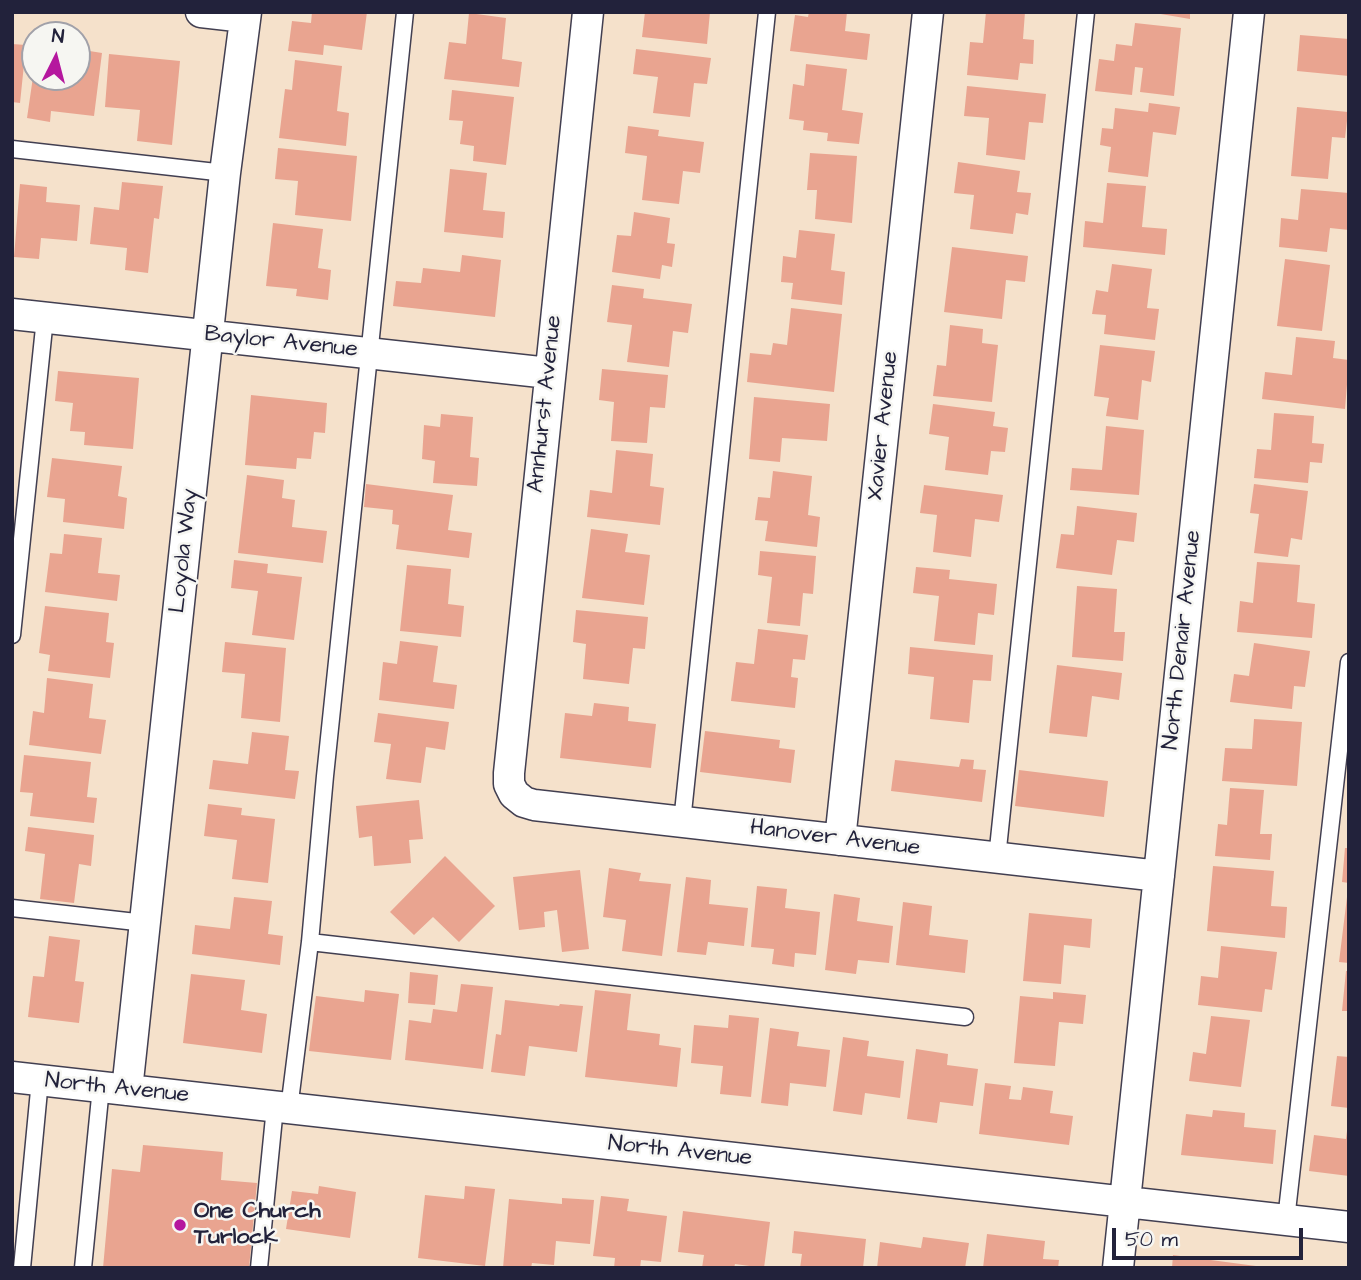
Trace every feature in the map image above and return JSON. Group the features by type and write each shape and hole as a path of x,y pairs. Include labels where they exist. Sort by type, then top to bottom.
{"street":[{"path":"201,12 246,15"},
{"name":"Annhurst Avenue","path":"514,794 509,784 509,773 588,12"},
{"name":"Xavier Avenue","path":"840,840 928,12"},
{"name":"North Denair Avenue","path":"1118,1268 1249,12"},
{"name":"Loyola Way","path":"114,1089 145,923 225,173 246,15"},
{"name":"Baylor Avenue","path":"12,314 549,373"},
{"name":"Hanover Avenue","path":"514,794 524,802 534,805 1159,876"},
{"name":"North Avenue","path":"26,1079 1349,1227"}],"lane":[{"path":"259,1268 282,1107 310,942 405,12"},
{"path":"682,822 767,12"},
{"path":"998,858 1086,12"},
{"path":"12,149 225,173"},
{"path":"12,635 45,318"},
{"path":"1286,1220 1349,663"},
{"path":"12,908 145,923"},
{"path":"310,942 965,1017"},
{"path":"22,1268 18,1256 26,1079"},
{"path":"83,1268 114,1089"}],"building":[{"path":"312,12 367,12 362,50 324,45 323,55 288,51 292,21 311,23"},
{"path":"645,12 710,12 707,44 642,37"},
{"path":"809,12 847,12 845,31 870,34 867,60 790,51 795,15 808,17"},
{"path":"986,12 1025,12 1023,39 1034,40 1033,64 1020,63 1018,80 967,75 970,42 983,43"},
{"path":"1149,12 1190,12 1190,19"},
{"path":"469,13 506,18 502,59 522,62 519,87 444,79 449,42 466,44"},
{"path":"1135,23 1181,28 1174,96 1140,92 1143,68 1135,67 1132,95 1095,91 1099,59 1114,61 1116,44 1132,46"},
{"path":"1300,35 1349,39 1349,76 1297,71"},
{"path":"12,44 21,45 20,103 12,102"},
{"path":"636,49 711,58 707,84 694,83 690,117 653,113 658,77 633,74"},
{"path":"91,51 102,53 94,116 51,111 50,122 27,118 31,91 91,91"},
{"path":"109,54 180,61 172,145 137,141 140,110 105,107"},
{"path":"295,60 342,66 337,111 349,113 346,146 279,138 285,89 292,90"},
{"path":"806,64 847,69 842,110 863,113 859,144 827,141 828,133 803,130 804,121 789,119 793,84 804,86"},
{"path":"967,86 1046,94 1043,123 1029,122 1025,160 986,155 989,118 964,116"},
{"path":"452,90 514,97 506,165 473,161 474,146 460,144 463,121 449,120"},
{"path":"1149,103 1180,107 1176,135 1153,132 1148,177 1108,172 1111,147 1100,145 1102,128 1113,129 1115,108 1148,112"},
{"path":"1297,107 1348,112 1345,138 1332,137 1328,179 1291,176"},
{"path":"628,126 659,130 658,136 704,142 700,173 683,171 679,204 642,200 647,156 625,153"},
{"path":"278,148 357,156 351,221 295,215 298,181 275,179"},
{"path":"810,153 857,156 852,223 815,219 817,190 807,190"},
{"path":"958,162 1020,171 1017,192 1031,193 1028,215 1016,213 1013,234 970,229 974,195 954,193"},
{"path":"450,169 487,173 483,210 505,212 503,238 444,232"},
{"path":"122,182 163,186 159,219 154,218 148,273 125,270 127,248 90,244 94,207 119,210"},
{"path":"1107,183 1146,186 1142,227 1167,229 1165,255 1083,247 1085,221 1103,223"},
{"path":"20,184 47,187 46,202 80,205 77,241 41,238 39,259 14,257"},
{"path":"1301,189 1349,193 1349,230 1330,228 1327,252 1279,247 1281,218 1298,220"},
{"path":"634,212 670,218 667,243 675,244 672,267 662,265 660,279 612,272 617,235 631,236"},
{"path":"273,223 323,229 318,268 331,270 328,300 296,296 297,289 266,286"},
{"path":"799,230 835,234 831,270 845,272 842,305 791,299 793,283 781,282 783,256 796,258"},
{"path":"952,247 1028,256 1025,282 1006,280 1002,319 944,312"},
{"path":"462,255 501,260 495,317 393,306 396,281 421,283 423,268 460,272"},
{"path":"1285,259 1330,265 1322,331 1277,326"},
{"path":"1112,264 1152,269 1147,308 1159,309 1155,340 1104,334 1106,315 1092,314 1096,290 1108,292"},
{"path":"612,285 644,289 643,298 692,304 688,333 673,331 669,367 627,362 632,325 607,322"},
{"path":"791,308 842,314 834,392 747,382 750,353 771,355 773,343 787,345"},
{"path":"950,325 983,329 982,343 998,345 992,402 933,396 937,365 946,366"},
{"path":"1296,337 1335,341 1333,358 1349,360 1345,409 1262,399 1265,372 1292,375"},
{"path":"1100,345 1155,351 1151,382 1142,380 1138,420 1106,416 1109,398 1094,396"},
{"path":"602,369 668,375 665,408 650,407 647,443 611,441 614,402 599,400"},
{"path":"58,371 139,378 133,449 84,445 85,432 70,431 73,403 55,401"},
{"path":"251,395 327,403 325,433 314,432 311,459 297,458 296,469 245,465"},
{"path":"754,397 830,404 827,441 782,438 780,462 749,459"},
{"path":"933,404 995,412 993,426 1008,428 1005,452 991,451 988,475 945,470 949,437 929,434"},
{"path":"1274,413 1314,416 1312,443 1324,444 1322,463 1310,462 1308,483 1254,478 1257,449 1271,450"},
{"path":"441,414 473,417 470,457 479,458 477,486 433,483 435,461 422,459 424,425 440,427"},
{"path":"1106,426 1144,430 1139,495 1070,490 1072,468 1102,470"},
{"path":"616,450 653,454 650,486 664,488 660,525 587,517 590,490 612,493"},
{"path":"52,458 122,466 118,496 127,498 124,529 63,522 65,499 47,497"},
{"path":"773,471 812,476 808,515 820,517 817,547 765,541 768,521 755,520 758,497 770,498"},
{"path":"247,475 284,480 282,498 295,500 292,527 327,531 323,563 238,553"},
{"path":"366,484 453,495 448,530 472,533 469,558 396,549 399,525 392,524 393,510 364,507"},
{"path":"1254,484 1308,491 1302,540 1291,538 1288,557 1254,553 1259,514 1250,513"},
{"path":"924,485 1003,495 999,522 975,519 971,557 933,552 937,515 920,513"},
{"path":"1077,506 1137,513 1134,542 1117,540 1112,575 1056,568 1061,534 1074,535"},
{"path":"591,529 628,534 625,552 650,555 644,605 582,598"},
{"path":"64,534 102,538 98,573 120,575 117,601 45,592 50,553 62,554"},
{"path":"760,551 816,556 813,594 803,593 800,626 767,623 772,577 758,575"},
{"path":"234,560 268,564 267,573 302,577 294,640 252,635 258,591 231,588"},
{"path":"1257,562 1300,565 1297,602 1315,604 1312,638 1237,632 1240,601 1253,603"},
{"path":"407,565 451,569 448,604 464,606 461,637 400,631"},
{"path":"916,567 950,570 949,579 997,584 994,615 978,613 975,645 934,641 939,596 913,593"},
{"path":"1077,586 1117,589 1114,632 1125,632 1123,661 1072,657"},
{"path":"45,606 109,613 106,642 114,643 110,678 48,671 50,655 39,653"},
{"path":"576,610 648,617 645,649 633,648 629,684 583,679 586,644 573,642"},
{"path":"758,629 808,635 805,660 793,659 791,677 798,678 795,708 731,701 736,662 754,664"},
{"path":"400,641 438,646 433,682 457,685 454,709 379,700 383,662 397,664"},
{"path":"225,642 286,648 280,722 241,718 245,674 222,672"},
{"path":"1254,643 1310,651 1305,687 1294,686 1292,709 1230,702 1234,674 1249,676"},
{"path":"910,647 993,655 991,681 973,680 969,723 930,719 934,677 908,674"},
{"path":"1057,665 1122,673 1119,700 1092,696 1087,737 1049,733"},
{"path":"47,678 93,684 89,718 106,720 101,754 29,745 33,711 44,713"},
{"path":"594,703 629,707 628,721 656,724 651,768 560,758 565,713 592,716"},
{"path":"378,713 449,722 445,750 426,747 421,783 386,779 391,744 374,742"},
{"path":"1254,719 1302,722 1297,786 1222,781 1225,748 1252,749"},
{"path":"705,731 780,740 779,748 795,750 791,783 700,772"},
{"path":"252,732 289,736 285,770 299,771 295,799 209,789 213,760 248,764"},
{"path":"24,755 91,762 87,797 97,798 94,823 30,816 33,793 20,792"},
{"path":"961,759 974,760 973,769 986,770 982,802 891,791 895,760 959,767"},
{"path":"1019,770 1108,781 1104,817 1015,806"},
{"path":"1230,788 1264,790 1260,834 1272,834 1270,860 1215,856 1218,824 1227,825"},
{"path":"419,800 423,839 409,840 411,863 374,866 372,836 359,838 356,806"},
{"path":"208,804 242,808 241,815 275,819 268,883 232,879 237,840 204,836"},
{"path":"28,827 94,835 91,866 79,864 74,903 40,899 45,854 25,851"},
{"path":"1345,848 1349,848 1349,883 1342,882"},
{"path":"445,856 495,906 459,942 433,917 414,935 390,912"},
{"path":"1213,866 1274,871 1271,906 1287,907 1285,938 1207,931"},
{"path":"609,868 641,873 639,881 671,884 662,956 622,951 626,920 603,917"},
{"path":"580,870 589,949 562,952 557,910 544,912 545,927 519,930 513,877"},
{"path":"686,877 711,880 709,904 748,908 744,946 708,942 706,955 677,952"},
{"path":"757,886 787,889 785,908 820,912 816,955 795,953 794,967 772,964 774,949 751,947"},
{"path":"834,894 860,898 857,921 893,926 889,963 858,960 856,974 825,970"},
{"path":"234,897 272,901 268,934 283,936 280,965 192,954 195,925 230,929"},
{"path":"1349,897 1349,963 1339,962"},
{"path":"903,902 932,906 929,935 968,940 965,973 896,965"},
{"path":"1029,913 1092,919 1090,948 1064,945 1061,984 1023,981"},
{"path":"49,936 80,940 75,981 84,982 79,1023 28,1017 33,976 44,977"},
{"path":"1221,946 1277,952 1272,990 1265,989 1262,1012 1198,1005 1201,976 1218,978"},
{"path":"1346,971 1349,971 1349,1011 1342,1011"},
{"path":"410,972 438,975 435,1005 408,1003"},
{"path":"191,974 245,980 241,1010 267,1014 262,1053 183,1043"},
{"path":"461,984 493,987 483,1069 405,1060 409,1020 431,1023 433,1009 457,1012"},
{"path":"365,990 399,994 391,1060 309,1051 316,996 364,1002"},
{"path":"595,990 631,994 627,1030 660,1034 659,1045 681,1048 677,1087 585,1077"},
{"path":"1053,992 1086,995 1083,1024 1059,1022 1055,1066 1014,1063 1020,996 1053,999"},
{"path":"505,1000 583,1006 577,1052 529,1046 525,1076 491,1072 496,1034 501,1035"},
{"path":"729,1015 759,1018 751,1097 720,1094 723,1066 691,1063 694,1025 728,1028"},
{"path":"1211,1016 1250,1020 1241,1087 1189,1081 1193,1052 1206,1054"},
{"path":"770,1028 799,1032 797,1046 830,1050 826,1087 790,1083 788,1106 761,1103"},
{"path":"843,1037 869,1041 867,1056 904,1061 900,1098 865,1093 862,1115 833,1111"},
{"path":"916,1049 948,1054 947,1065 978,1069 973,1106 940,1102 937,1123 907,1119"},
{"path":"1337,1056 1349,1057 1349,1108 1331,1106"},
{"path":"985,1083 1011,1086 1009,1099 1021,1100 1023,1087 1053,1091 1050,1113 1073,1116 1069,1145 979,1134"},
{"path":"1213,1110 1245,1113 1244,1127 1276,1130 1273,1164 1181,1155 1186,1114 1212,1117"},
{"path":"1347,1131 1349,1176 1309,1171 1314,1135 1346,1139"},
{"name":"One Church Turlock","path":"143,1145 223,1152 221,1180 257,1183 249,1268 103,1268 112,1169 140,1172"},
{"path":"319,1186 356,1192 350,1238 286,1229 292,1191 318,1194"},
{"path":"465,1186 495,1189 485,1266 418,1258 425,1195 464,1199"},
{"path":"601,1196 629,1199 627,1211 667,1216 661,1262 641,1260 640,1268 614,1268 615,1258 593,1256"},
{"path":"562,1198 594,1200 590,1244 556,1241 554,1265 532,1263 531,1268 503,1268 509,1199 562,1204"},
{"path":"683,1211 770,1222 764,1268 735,1264 734,1268 702,1268 704,1255 678,1252"},
{"path":"794,1231 866,1239 863,1268 800,1268 802,1254 792,1253"},
{"path":"987,1234 1045,1241 1043,1259 1059,1260 1058,1268 983,1268"},
{"path":"923,1237 969,1243 965,1268 877,1268 880,1242 921,1248"},
{"path":"1173,1255 1256,1266 1256,1268 1172,1268"}],"place":[{"name":"One Church Turlock","path":"180,1225"}]}
